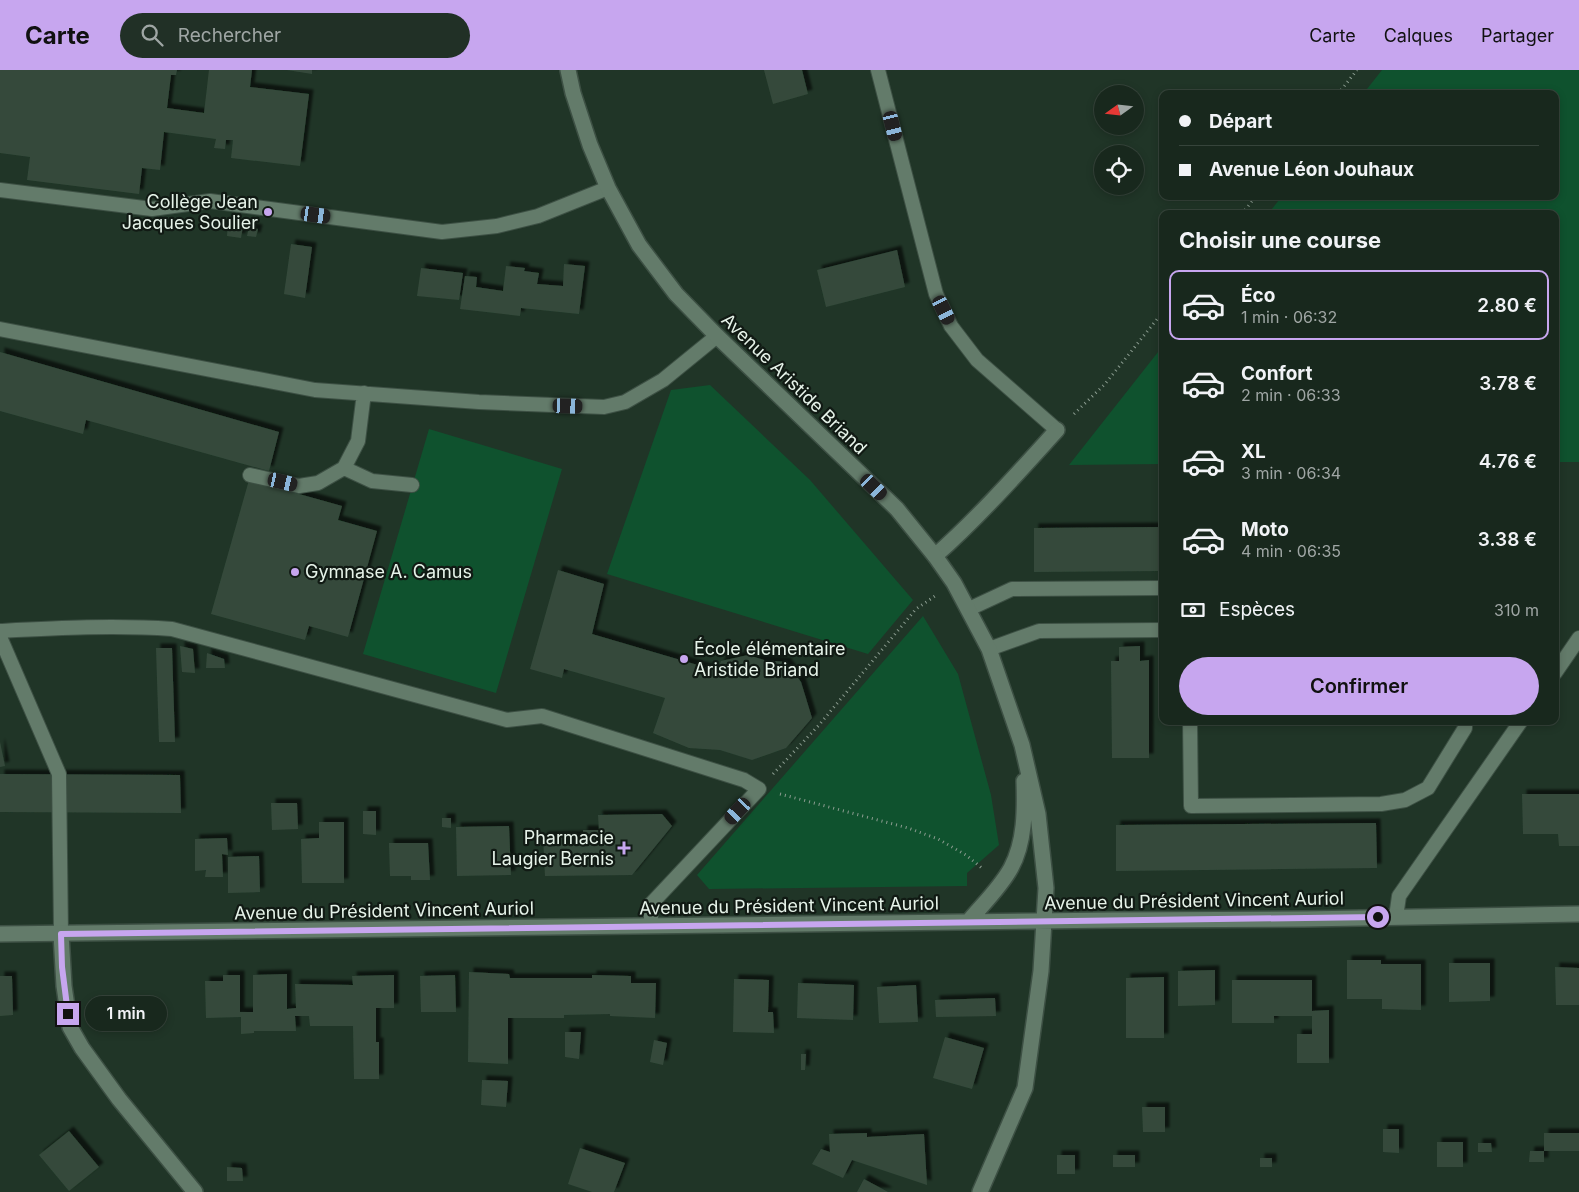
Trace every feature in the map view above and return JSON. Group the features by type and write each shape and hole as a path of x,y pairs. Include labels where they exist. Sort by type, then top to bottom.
{"main road":[{"name":"Avenue Aristide Briand","path":"568,70 573,93 590,145 608,188 638,245 676,294 717,336 897,509 954,583 989,649 1022,745 1038,814 1046,888 1038,1004 1025,1088 980,1192"},
{"path":"935,556 962,532 1057,430"},
{"path":"968,922 1011,867 1021,841 1025,811 1022,745"},
{"name":"Avenue du Président Vincent Auriol","path":"0,934 1579,914"},
{"path":"61,934 64,986 70,1027 82,1048 119,1098 195,1192"}],"lane":[{"path":"878,70 936,294 951,326 978,360 1057,430"},
{"path":"0,190 152,209 210,201 442,232 497,226 538,216 608,188"},
{"path":"0,329 315,390 479,402 604,407 625,402 664,380 717,336"},
{"path":"250,475 300,486 318,482 344,468 358,441 364,393"},
{"path":"344,468 372,481 412,485"},
{"path":"968,609 1012,589 1159,588"},
{"path":"0,631 90,626 172,630 507,720 542,716 744,780 759,789 651,904 651,926"},
{"path":"989,649 1039,631 1159,630"},
{"path":"0,637 59,774 61,934"},
{"path":"1559,667 1579,638"},
{"path":"1190,725 1191,806 1381,804 1406,800 1428,788 1466,728 1466,725"},
{"path":"1396,917 1399,896 1518,725"}],"path":[{"path":"1341,90 1357,70"},
{"path":"1245,210 1253,200"},
{"path":"1057,430 1105,384 1159,317"},
{"path":"954,583 916,609 819,725 759,789 908,828 938,838 972,860 998,886"}],"green space":[{"path":"1382,70 1579,70 1579,462 1559,462 1559,210 1271,210 1279,200 1559,200 1559,90 1366,90"},
{"path":"1159,351 1159,464 1069,465"},
{"path":"710,385 810,480 913,600 868,654 607,574 671,390"},
{"path":"429,429 562,469 496,693 363,654"},
{"path":"923,616 958,674 991,795 999,845 967,873 967,886 709,889 697,875"}],"building":[{"path":"0,70 177,70 176,75 171,75 167,108 204,113 209,70 252,70 250,87 309,94 300,166 231,158 233,140 226,140 225,149 214,148 216,139 164,132 160,170 142,168 139,194 27,180 30,157 0,153"},
{"path":"287,70 312,70 312,74"},
{"path":"764,70 802,70 808,94 773,104"},
{"path":"228,224 243,226 241,238 227,236"},
{"path":"249,227 258,229 256,237 247,236"},
{"path":"291,244 312,247 305,298 284,294"},
{"path":"897,250 905,287 826,307 817,270"},
{"path":"564,264 585,266 579,314 521,308 520,316 460,309 465,276 477,277 476,287 503,291 506,266 525,268 524,271 539,273 537,284 563,286"},
{"path":"421,268 463,273 459,300 417,296"},
{"path":"0,352 279,432 269,471 86,420 83,434 0,411"},
{"name":"Gymnase A. Camus","path":"249,480 342,506 338,520 377,531 348,637 309,626 305,640 211,614"},
{"path":"1159,527 1159,571 1034,572 1034,528"},
{"path":"558,570 604,584 592,634 718,671 721,661 748,655 764,660 786,662 801,682 812,718 786,748 752,760 720,750 689,748 653,733 665,698 564,669 562,678 530,669"},
{"path":"180,646 193,649 195,673 182,672"},
{"path":"1140,646 1140,661 1149,660 1149,758 1112,758 1111,661 1119,661 1119,647"},
{"path":"156,648 172,648 175,742 159,742"},
{"path":"207,653 224,659 225,668 206,668"},
{"path":"0,742 5,766 0,767"},
{"path":"0,774 180,775 181,813 0,812"},
{"path":"1522,794 1579,794 1579,846 1559,846 1558,834 1523,834"},
{"path":"271,803 297,803 298,829 272,830"},
{"path":"363,811 376,811 376,835 363,834"},
{"path":"662,814 672,826 632,875 545,876 543,836 583,835 583,830 599,830 598,815"},
{"path":"442,818 451,818 451,828 442,827"},
{"path":"319,822 344,822 344,883 302,883 301,839 319,838"},
{"path":"1376,823 1377,868 1116,871 1116,825"},
{"path":"509,826 511,875 457,876 456,827"},
{"path":"227,838 228,855 222,854 223,877 205,877 206,870 195,871 195,839"},
{"path":"389,843 428,843 430,880 411,880 411,876 390,876"},
{"path":"259,856 260,892 228,893 228,857"},
{"path":"1347,960 1381,960 1381,964 1421,964 1421,1010 1382,1009 1382,999 1347,999"},
{"path":"1449,963 1490,963 1490,1001 1449,1002"},
{"path":"1555,967 1579,968 1579,1005 1556,1005"},
{"path":"1215,970 1215,1005 1178,1006 1178,971"},
{"path":"469,972 509,974 510,978 592,978 592,975 631,976 631,983 656,983 655,1018 610,1016 610,1014 564,1015 564,1018 508,1018 508,1064 468,1062"},
{"path":"287,974 287,1009 296,1008 295,984 353,985 352,976 394,975 394,1008 376,1008 376,1042 379,1042 379,1079 354,1079 353,1026 310,1026 309,1016 295,1016 296,1031 254,1031 254,1033 241,1034 241,1017 206,1018 205,981 223,981 223,975 240,975 240,1012 253,1012 253,975"},
{"path":"455,975 456,1012 421,1012 420,976"},
{"path":"0,976 12,976 13,1015 0,1016"},
{"path":"1164,977 1164,1038 1126,1038 1126,978"},
{"path":"734,979 769,980 768,1012 773,1012 774,1033 733,1032"},
{"path":"1232,980 1312,980 1312,1011 1329,1010 1329,1063 1297,1063 1297,1034 1312,1034 1312,1016 1274,1016 1274,1023 1232,1023"},
{"path":"798,983 854,985 853,1020 797,1018"},
{"path":"916,985 918,1022 879,1023 877,987"},
{"path":"995,998 996,1016 936,1017 935,1000"},
{"path":"565,1032 581,1032 579,1059 565,1057"},
{"path":"945,1037 984,1048 972,1089 933,1078"},
{"path":"654,1040 667,1043 663,1065 650,1062"},
{"path":"801,1054 806,1054 805,1070 801,1070"},
{"path":"482,1080 508,1081 506,1107 481,1105"},
{"path":"1142,1107 1165,1107 1165,1132 1143,1132"},
{"path":"1383,1129 1399,1129 1399,1153 1383,1152"},
{"path":"69,1131 99,1167 69,1191 39,1155"},
{"path":"867,1133 867,1137 924,1134 927,1185 852,1160 843,1178 812,1164 821,1149 830,1152 829,1134"},
{"path":"1544,1133 1579,1133 1579,1151 1544,1151"},
{"path":"1437,1142 1463,1142 1463,1167 1437,1167"},
{"path":"1478,1143 1491,1143 1492,1152 1478,1152"},
{"path":"580,1148 625,1163 614,1192 592,1192 568,1184"},
{"path":"1530,1151 1544,1151 1544,1162 1529,1162"},
{"path":"1057,1155 1075,1155 1075,1174 1057,1174"},
{"path":"1113,1155 1135,1155 1135,1167 1113,1167"},
{"path":"1260,1158 1272,1158 1272,1167 1260,1167"},
{"path":"227,1167 242,1168 243,1181 227,1181"},
{"path":"864,1179 888,1192 857,1192"}],"place":[{"name":"Collège Jean Jacques Soulier","path":"268,212"},
{"name":"Gymnase A. Camus","path":"295,572"},
{"name":"École élémentaire Aristide Briand","path":"684,659"},
{"name":"Pharmacie Laugier Bernis","path":"624,848"}],"route":[{"path":"68,1014 62,967 61,934 1378,917"}]}
